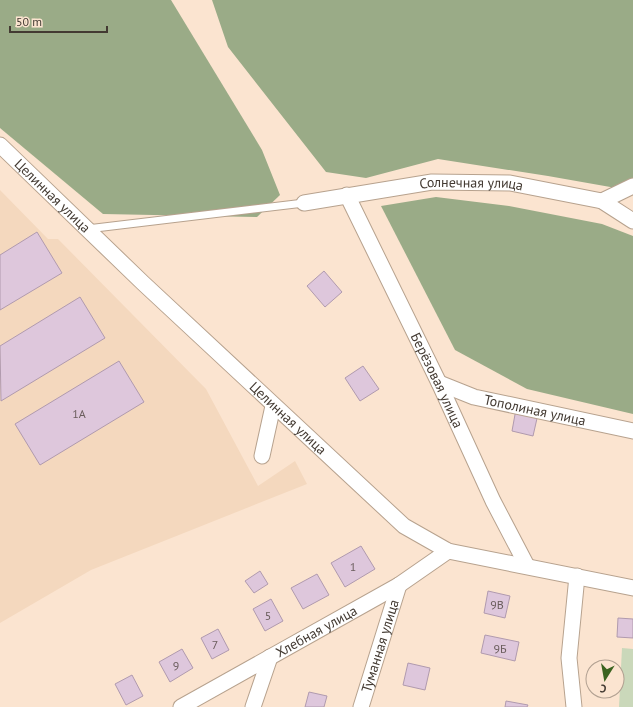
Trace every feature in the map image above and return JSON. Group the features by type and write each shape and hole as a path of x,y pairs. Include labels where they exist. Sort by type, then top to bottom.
{"street":[{"name":"Целинная улица","path":"0,145 273,406 404,526 448,551 633,588"},
{"name":"Солнечная улица","path":"304,203 432,182 510,183 602,201 633,221"},
{"path":"602,201 633,186"},
{"name":"Берёзовая улица","path":"347,195 439,383 493,501 527,566"},
{"name":"Тополиная улица","path":"439,383 474,397 633,431"},
{"path":"262,456 273,406"},
{"name":"Хлебная улица","path":"181,707 399,585 448,551"},
{"path":"574,707 568,658 577,576"},
{"name":"Туманная улица","path":"361,707 399,585"},
{"path":"254,707 270,657"}],"lane":[{"path":"87,229 304,203"}],"shaded area":[{"path":"0,190 48,239 58,239 206,389 258,486 295,461 307,484 91,570 0,623"}],"green space":[{"path":"0,0 171,0 262,150 280,195 257,217 103,214 0,128"},
{"path":"212,0 633,0 633,191 438,159 366,178 326,172 228,47"},
{"path":"436,197 509,206 602,224 633,236 633,414 527,389 455,350 381,206"},
{"path":"622,648 633,649 633,707 619,707 619,699 625,699 625,659 621,659"}],"building":[{"path":"37,232 62,273 0,310 0,255"},
{"path":"324,271 342,292 325,307 307,286"},
{"path":"80,297 105,338 1,401 0,346"},
{"path":"119,361 144,402 40,465 15,424"},
{"path":"363,366 379,389 360,401 345,378"},
{"path":"516,409 538,414 533,436 512,431"},
{"path":"361,546 375,569 345,587 331,563"},
{"path":"260,571 268,584 254,593 245,581"},
{"path":"317,574 329,595 303,609 291,588"},
{"path":"488,591 510,596 505,618 484,613"},
{"path":"271,599 283,621 265,631 253,609"},
{"path":"618,618 633,619 633,638 617,637"},
{"path":"218,629 229,650 212,659 201,638"},
{"path":"485,635 519,642 515,661 481,653"},
{"path":"182,649 193,668 170,682 159,662"},
{"path":"408,663 430,668 425,690 403,685"},
{"path":"132,675 143,696 126,705 115,684"},
{"path":"309,692 327,696 324,707 305,707"},
{"path":"506,701 528,705 527,707 505,707"}]}
